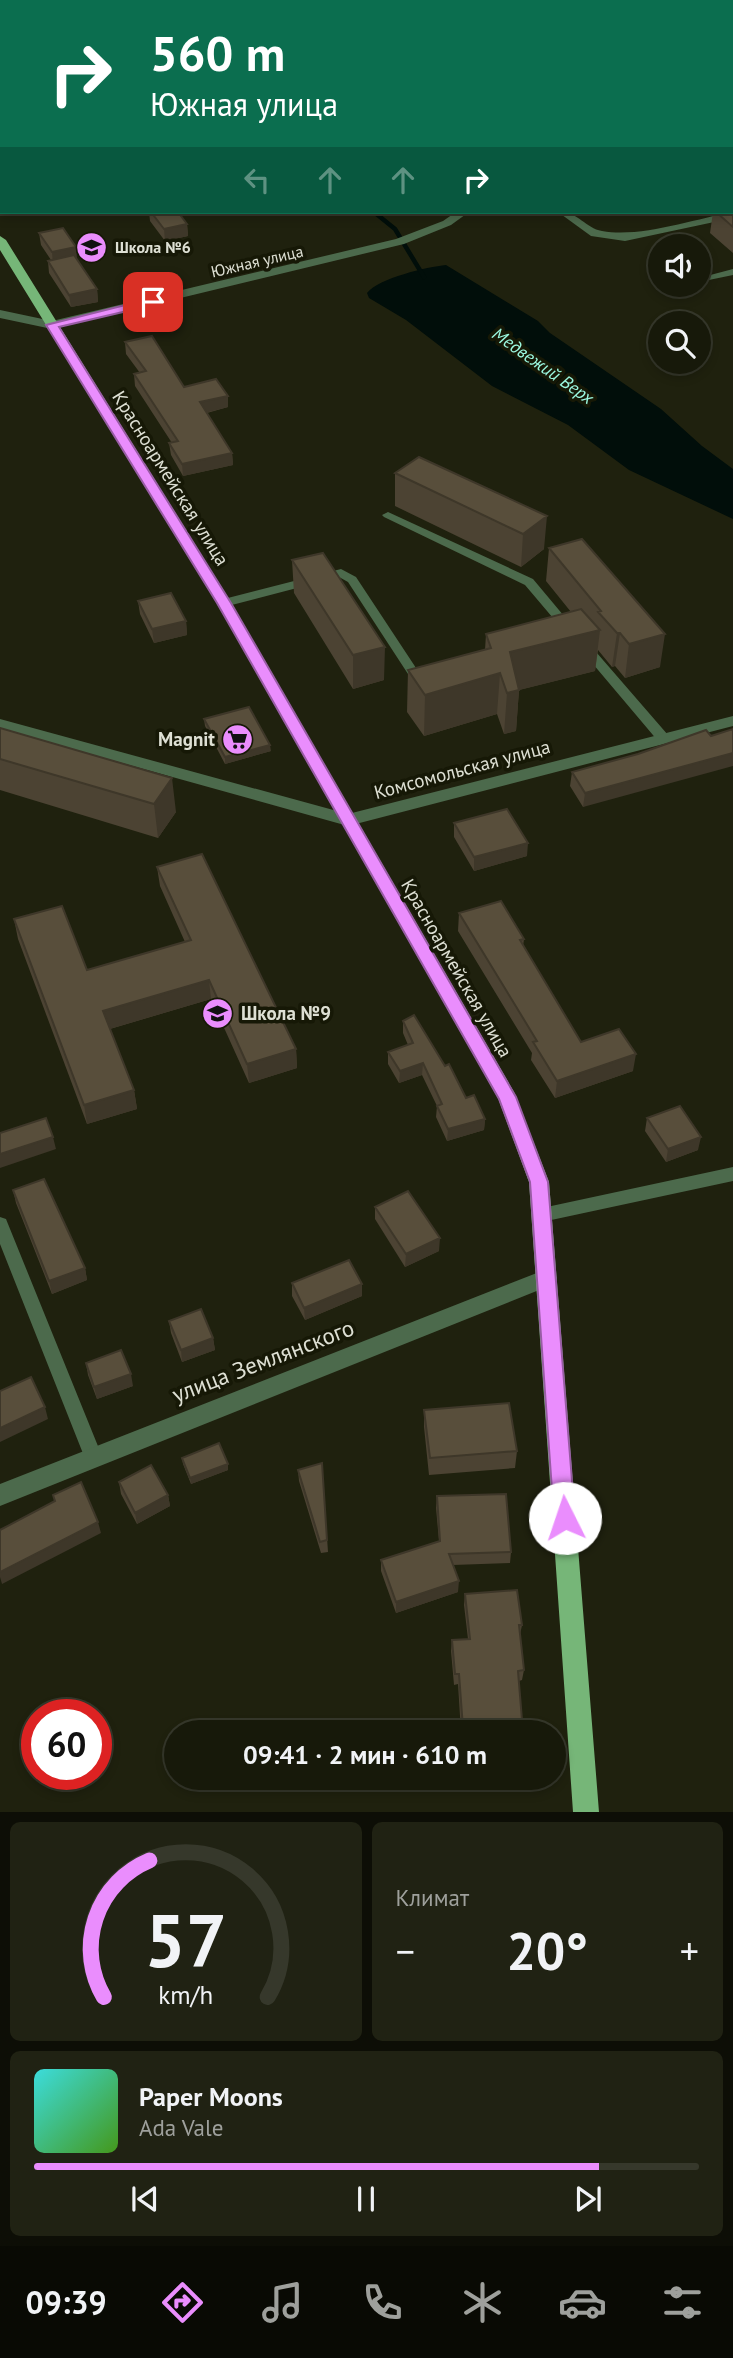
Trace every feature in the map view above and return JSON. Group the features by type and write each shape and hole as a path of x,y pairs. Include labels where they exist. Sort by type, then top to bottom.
{"main road":[{"name":"Красноармейская улица","path":"0,240 224,603 507,1097 539,1182 586,1812"}],"street":[{"name":"Южная улица","path":"52,325 400,242 447,223 460,214"},
{"path":"567,214 595,234 625,237 733,215"},
{"path":"0,314 52,325"},
{"name":"Комсомольская улица","path":"348,820 733,721"},
{"path":"0,724 348,820"},
{"name":"улица Землянского","path":"0,1496 93,1456 547,1278"}],"lane":[{"path":"711,277 733,272"},
{"path":"388,515 529,582 663,738"},
{"path":"224,603 341,573 352,580 412,671"},
{"path":"542,1215 733,1174"},
{"path":"0,1224 93,1456"}],"water":[{"path":"446,265 538,321 550,333 661,409 702,446 733,469 733,519 629,470 568,425 492,386 406,320 369,298 367,293 392,278"}],"building":[{"path":"153,214 180,214 187,224 164,229"},
{"path":"718,214 733,214 733,227"},
{"path":"63,228 76,247 52,252 39,233"},
{"path":"74,255 97,289 69,295 48,261"},
{"path":"152,336 184,387 216,379 228,396 200,402 232,453 182,464 169,443 178,441 134,374 146,371 125,342"},
{"path":"419,457 547,516 523,534 395,473"},
{"path":"582,539 665,634 629,644 598,612 601,611 549,548"},
{"path":"323,553 385,647 353,655 292,560"},
{"path":"171,593 186,621 152,629 138,601"},
{"path":"581,609 600,630 510,652 519,690 507,693 500,673 425,695 408,670 491,648 486,634"},
{"name":"Magnit","path":"249,707 270,745 225,757 204,719"},
{"path":"0,728 172,778 154,804 0,759"},
{"path":"733,729 733,753 585,793 572,772 638,754 706,730 711,736"},
{"path":"507,809 528,843 474,857 454,823"},
{"path":"202,854 296,1049 247,1064 209,980 103,1011 134,1090 84,1105 14,919 62,906 87,970 191,940 157,867"},
{"path":"501,901 524,939 520,940 581,1042 619,1029 636,1054 557,1081 533,1042 537,1041 459,913"},
{"path":"414,1015 445,1066 449,1064 466,1098 474,1095 485,1119 448,1129 437,1106 442,1104 423,1063 400,1071 388,1052 413,1043 403,1021"},
{"path":"680,1106 701,1137 668,1149 647,1118"},
{"path":"46,1118 53,1137 0,1154 0,1133"},
{"path":"44,1179 85,1268 49,1281 13,1190"},
{"path":"408,1191 440,1238 406,1254 375,1207"},
{"path":"349,1260 362,1284 304,1308 292,1283"},
{"path":"201,1309 213,1338 181,1350 169,1321"},
{"path":"121,1350 131,1374 94,1387 86,1363"},
{"path":"31,1377 45,1407 0,1428 0,1391"},
{"path":"509,1403 517,1451 430,1458 424,1410"},
{"path":"219,1443 228,1464 190,1478 182,1458"},
{"path":"322,1463 327,1540 320,1542 298,1470"},
{"path":"151,1465 168,1495 135,1513 119,1482"},
{"path":"81,1482 98,1522 0,1572 0,1530 55,1501 53,1495"},
{"path":"506,1494 511,1552 449,1554 459,1581 396,1602 381,1560 440,1541 437,1496"},
{"path":"517,1590 524,1670 518,1671 522,1720 462,1720 459,1674 455,1674 452,1640 470,1639 465,1594"}],"waterway":[{"name":"Медвежий Верх","path":"376,214 395,229 424,277"}],"place":[{"name":"Школа №6","path":"92,247"},
{"name":"Magnit","path":"238,739"},
{"name":"Школа №9","path":"218,1013"}],"route":[{"path":"153,302 52,325 224,603 507,1097 539,1182 565,1518"}]}
